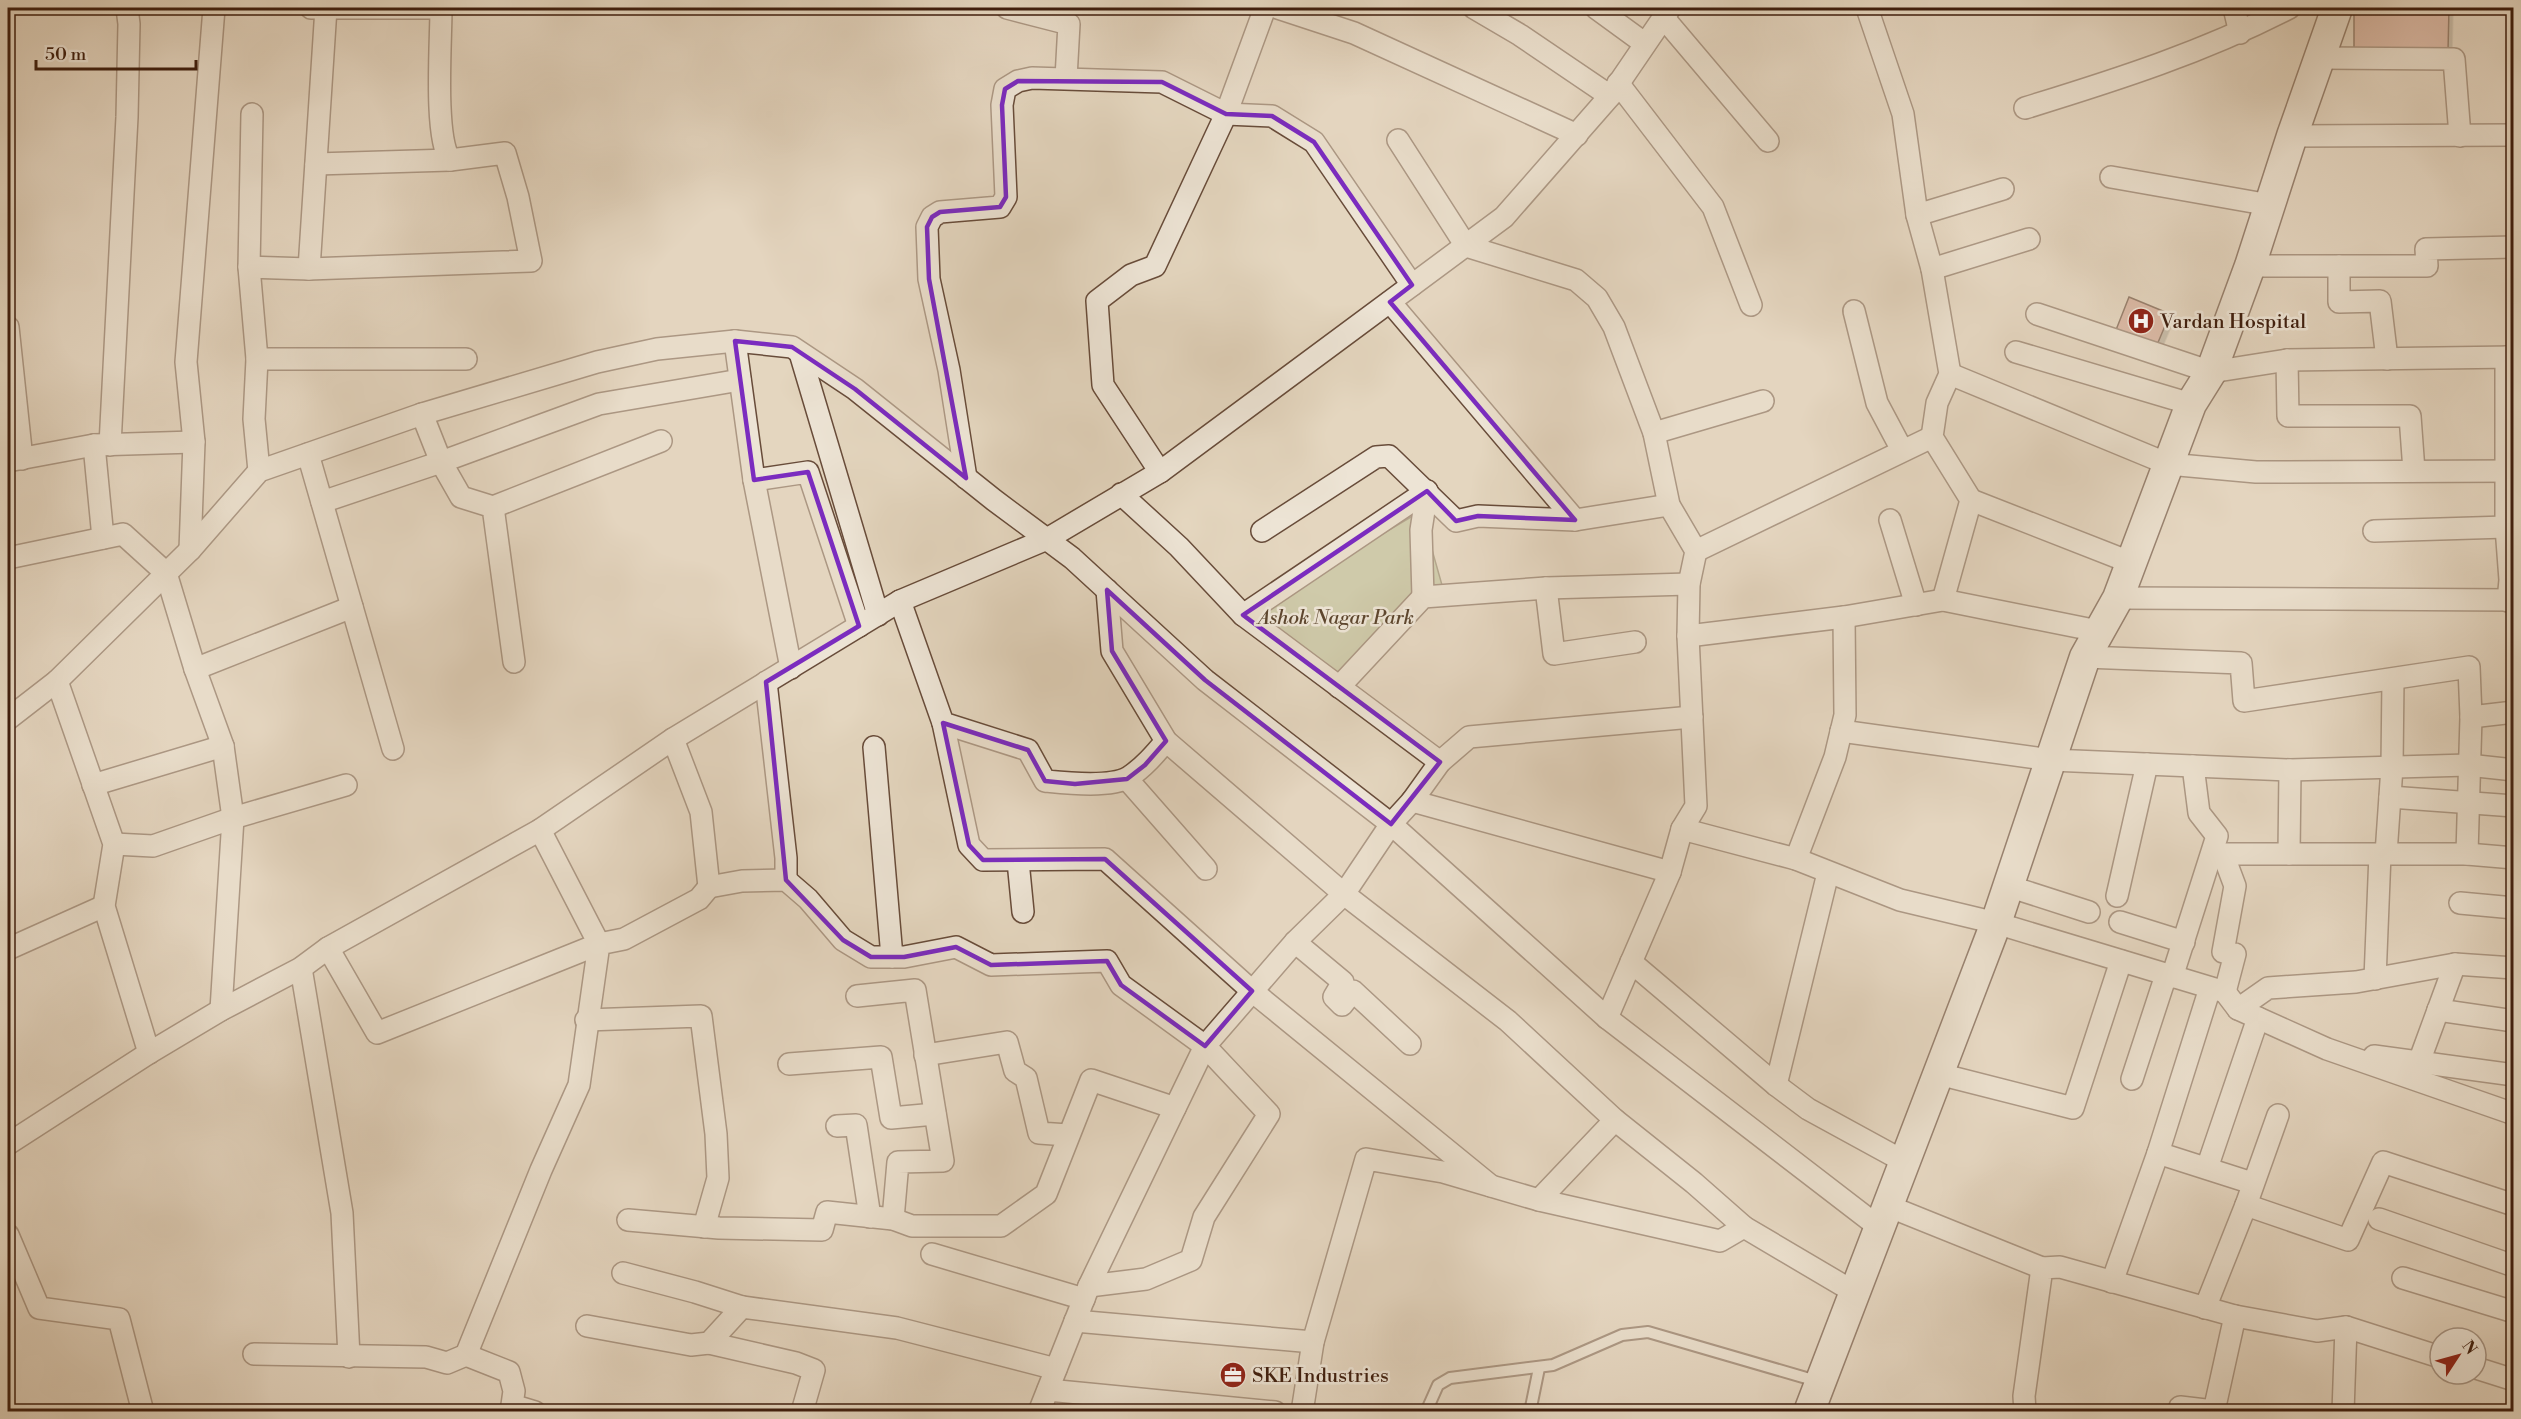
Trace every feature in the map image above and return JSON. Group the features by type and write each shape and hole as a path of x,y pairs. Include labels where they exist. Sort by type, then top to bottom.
{"street":[{"path":"103,538 102,445 127,117 129,24 127,8"},
{"path":"190,550 194,442 186,362 214,8"},
{"path":"311,8 441,8 441,128 444,151 450,160"},
{"path":"309,269 327,8"},
{"path":"1007,8 1069,24 1066,78"},
{"path":"1160,472 1103,385 1097,302 1131,275 1155,266 1226,114 1265,8"},
{"path":"1278,8 1354,33 1577,135"},
{"path":"1474,8 1614,89 1713,207 1751,305"},
{"path":"1596,8 1644,43"},
{"path":"1867,8 1903,114 1917,215 1932,269 1950,374 1937,403 1932,437 1971,500 2132,563"},
{"path":"2234,8 2240,33"},
{"path":"2025,108 2123,78 2240,33 2289,8"},
{"path":"1809,1412 1996,923 2092,644 2118,598 2191,404 2211,372 2250,266 2337,8"},
{"path":"8,1143 221,1010 301,968 328,948 540,830 673,739 900,601 1047,539 1160,472 1504,217 1577,135 1614,89 1667,12 1768,141"},
{"path":"2321,58 2454,59 2460,136"},
{"path":"966,478 949,370 930,279 927,227 932,218 940,212 1000,207 1006,197 1002,105 1005,89 1018,81 1032,78 1066,78 1162,82 1226,114 1272,116 1314,142 1412,285"},
{"path":"252,114 249,267 257,359 254,419 259,471"},
{"path":"2292,136 2514,135"},
{"path":"1398,140 1466,246 1576,280 1597,298 1614,327 1654,433 1669,505 1695,551 1689,584 1688,636 1696,806 1682,829 1670,872 1607,1018"},
{"path":"249,267 309,269 531,261 518,197 505,153 450,160 316,164"},
{"path":"2111,177 2270,205"},
{"path":"1917,215 2003,189"},
{"path":"1932,269 2030,239"},
{"path":"2250,266 2427,266 2426,249 2514,247"},
{"path":"2339,266 2339,302 2380,301 2387,359"},
{"path":"1390,302 1575,520"},
{"path":"1854,311 1877,403 1902,450"},
{"path":"2037,314 2211,372 2287,360 2510,357 2510,471 2506,527 2511,601 2118,598"},
{"path":"8,327 15,460 102,445 194,442"},
{"path":"735,341 754,480 791,668"},
{"path":"8,719 57,681 190,550 259,471 422,414 597,362 657,349 735,341 792,348 855,389 1047,539 1107,590 1205,680 1391,824 1607,1018 1884,1217 2042,1268 2060,1267 2235,1316 2318,1331 2346,1327 2428,1353"},
{"path":"2016,352 2191,404"},
{"path":"800,353 878,615"},
{"path":"257,359 466,359"},
{"path":"2287,360 2288,416 2410,416 2414,471"},
{"path":"1950,374 2168,464 2256,472 2510,471"},
{"path":"322,502 441,462 599,404 740,380"},
{"path":"1654,433 1763,401"},
{"path":"422,414 441,462 461,497 493,507 661,441"},
{"path":"1695,551 1932,437"},
{"path":"308,453 393,749"},
{"path":"1262,531 1376,457 1389,456 1456,521 1478,516 1575,520 1669,505"},
{"path":"754,480 808,472 859,626"},
{"path":"1423,597 1420,530 1427,491"},
{"path":"1243,615 1427,491"},
{"path":"1121,495 1179,547 1243,615 1440,762"},
{"path":"1943,600 1971,500"},
{"path":"493,507 514,662"},
{"path":"1890,520 1916,605"},
{"path":"2374,531 2506,527"},
{"path":"8,558 123,534 166,573 195,669 223,746 233,818 221,1010"},
{"path":"1339,687 1423,597 1546,588 1689,584"},
{"path":"1546,588 1554,654 1635,642"},
{"path":"1107,590 1108,627 1112,651 1166,741 1344,894 1508,1022 1615,1120 1694,1183 1744,1227 1854,1292"},
{"path":"1688,636 1844,617 1943,600 2092,644 2241,663 2244,701 2469,668 2471,717 2467,854"},
{"path":"900,601 943,723 969,845 983,860 1105,859 1252,991 1491,1186"},
{"path":"195,669 352,607"},
{"path":"1796,859 1835,757 1845,715 1844,617"},
{"path":"2375,979 2383,854 2392,767 2393,679"},
{"path":"57,681 114,844 104,906 149,1053"},
{"path":"766,682 786,858 786,880"},
{"path":"2471,717 2514,712"},
{"path":"1039,1412 1086,1293 1205,1046 1294,942 1344,894 1391,824 1412,801 1440,762 1469,737 1692,717"},
{"path":"943,723 1028,750 1045,781 1075,784 1127,779 1145,765 1166,741"},
{"path":"1841,731 2051,760 2290,770 2468,765 2514,770"},
{"path":"673,739 701,812 709,887"},
{"path":"93,785 223,746"},
{"path":"874,747 892,957"},
{"path":"2117,896 2147,764"},
{"path":"2132,1079 2169,976 2184,942 2217,836 2199,813 2193,766"},
{"path":"2289,854 2290,770"},
{"path":"1127,779 1206,868"},
{"path":"114,844 153,846 233,818 346,785"},
{"path":"2390,797 2514,806"},
{"path":"1412,801 1670,872"},
{"path":"1682,829 1796,859 1900,900 1996,923 2169,976 2224,996 2258,1018 2327,1049 2514,1114"},
{"path":"466,1355 541,1170 579,1085 586,1020 599,944 540,830"},
{"path":"2112,1282 2158,1153 2224,996 2235,954 2223,952 2235,886 2223,854 2467,854 2514,858"},
{"path":"1018,861 1023,912"},
{"path":"1776,1085 1828,873"},
{"path":"328,948 377,1033 599,944 624,939 699,899 709,887 742,881 786,880 808,899 852,947 871,957 904,957 956,947 991,965 1107,961 1121,985 1205,1046 1269,1113 1204,1216 1191,1260 1146,1279 1086,1293 932,1254"},
{"path":"2008,886 2089,912"},
{"path":"2460,903 2514,908"},
{"path":"8,949 104,906"},
{"path":"2120,922 2184,942"},
{"path":"1294,942 1342,982 1334,997 1342,1005 1353,991 1410,1044"},
{"path":"1939,1074 2073,1108 2121,961"},
{"path":"1631,962 1776,1085 1841,1128 1905,1162"},
{"path":"2224,996 2268,988 2356,982 2455,964 2514,968"},
{"path":"2419,1062 2455,964"},
{"path":"301,968 342,1213 350,1357"},
{"path":"857,996 915,990 943,1161 898,1162 893,1219"},
{"path":"2438,1010 2514,1021"},
{"path":"586,1020 701,1016 716,1134 718,1178 704,1227"},
{"path":"2207,1168 2258,1018"},
{"path":"925,1055 1007,1042 1015,1071 1026,1078 1039,1133 1068,1135"},
{"path":"2327,1049 2514,1076"},
{"path":"789,1064 880,1057 891,1118 935,1114"},
{"path":"628,1220 704,1227 822,1230 826,1212 893,1219 912,1226 1001,1226 1046,1194 1091,1080 1175,1108"},
{"path":"2205,1308 2246,1205 2278,1115"},
{"path":"1539,1200 1615,1120"},
{"path":"837,1126 856,1125 870,1217"},
{"path":"2158,1153 2252,1183"},
{"path":"1302,1412 1313,1342 1366,1159 1443,1172 1539,1200 1720,1241 1744,1227"},
{"path":"2246,1205 2348,1240 2383,1162 2514,1205"},
{"path":"2379,1219 2514,1266"},
{"path":"8,1235 39,1308 119,1319 144,1412"},
{"path":"2025,1412 2024,1396 2042,1268"},
{"path":"623,1273 742,1307 897,1328 1056,1370"},
{"path":"2403,1278 2514,1312"},
{"path":"709,1343 742,1307"},
{"path":"2183,1412 2180,1407 2215,1411 2235,1316"},
{"path":"1075,1321 1313,1342"},
{"path":"587,1326 692,1345 709,1343 796,1363 814,1370 802,1412"},
{"path":"2343,1412 2346,1327"},
{"path":"254,1354 426,1357 447,1363 466,1355 509,1372 514,1391 512,1406 535,1412"},
{"path":"2488,1372 2514,1380"},
{"path":"1047,1390 1275,1412"}],"lane":[{"path":"1426,1412 1438,1385 1450,1378 1465,1374 1553,1365 1622,1335 1648,1332 1820,1382"},
{"path":"1530,1412 1539,1368"}],"highlighted area":[{"path":"1018,81 1162,82 1226,114 1272,116 1314,142 1412,285 1390,302 1575,520 1478,516 1456,521 1427,491 1243,615 1440,762 1391,824 1205,680 1107,590 1112,651 1166,741 1145,765 1127,779 1075,784 1045,781 1028,750 943,723 969,845 983,860 1105,859 1252,991 1205,1046 1121,985 1107,961 991,965 956,947 904,957 871,957 843,940 786,880 766,682 859,626 808,472 754,480 735,341 792,347 855,389 966,478 929,279 927,227 932,217 940,212 1000,207 1006,197 1002,105 1005,89"}],"green space":[{"name":"Ashok Nagar Park","path":"1421,511 1442,585 1415,596 1339,678 1266,624 1259,614 1362,546"}],"building":[{"path":"2354,8 2449,8 2448,51 2354,50"},
{"path":"2129,297 2170,314 2154,352 2114,335"}],"place":[{"name":"Vardan Hospital","path":"2141,321"},
{"name":"SKE Industries","path":"1233,1375"}]}
